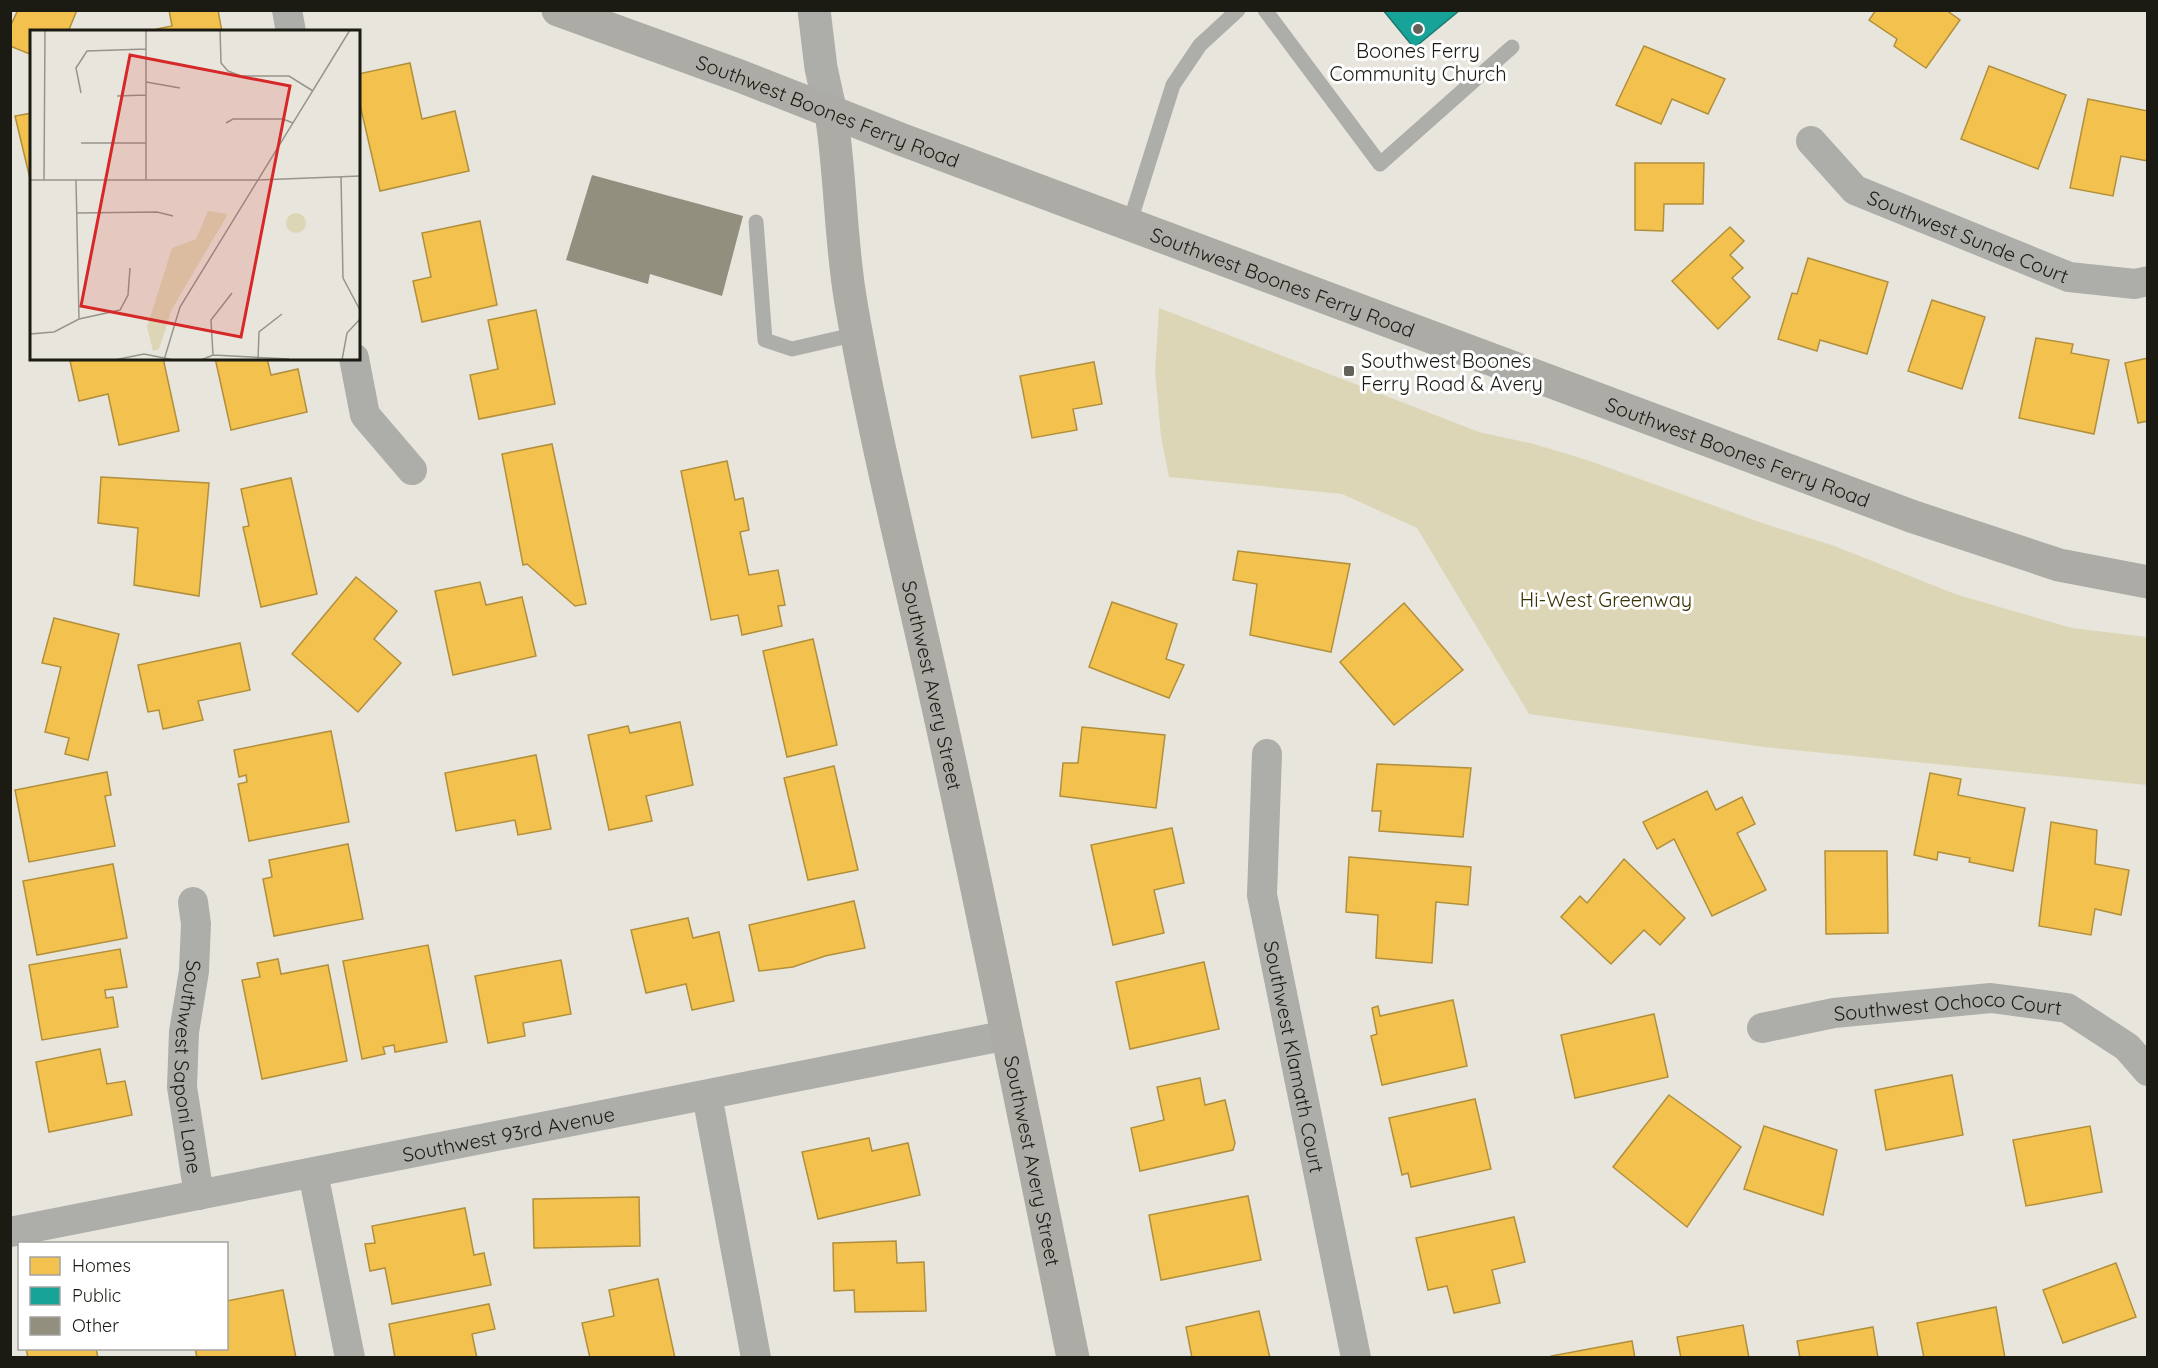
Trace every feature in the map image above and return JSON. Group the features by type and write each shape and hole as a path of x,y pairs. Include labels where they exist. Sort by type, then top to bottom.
{"main road":[{"name":"Southwest Boones Ferry Road","path":"558,10 740,76 831,113 1911,516 2060,565 2148,582"},
{"name":"Southwest Avery Street","path":"831,113 837,152 843,248 857,334 1008,1035 1073,1358"}],"street":[{"path":"287,10 291,30"},
{"name":"Southwest Avery Street","path":"814,10 821,68 831,113"},
{"name":"Southwest Sunde Court","path":"1811,141 1856,190 1887,203 2069,277 2135,284 2148,281"},
{"path":"354,360 365,416 412,470"},
{"name":"Southwest Klamath Court","path":"1267,754 1262,895 1356,1358"},
{"name":"Southwest Saponi Lane","path":"194,902 196,924 194,971 184,1032 182,1087 199,1195"},
{"name":"Southwest Ochoco Court","path":"1762,1028 1834,1012 1991,998 2067,1008 2127,1047 2148,1071"},
{"name":"Southwest 93rd Avenue","path":"10,1232 1008,1035"},
{"path":"707,1095 756,1358"},
{"path":"313,1173 350,1358"}],"lane":[{"path":"1130,225 1173,85 1200,45 1238,10"},
{"path":"1265,10 1380,164 1512,47"},
{"path":"756,222 765,340 792,349 857,334"}],"green space":[{"name":"Hi-West Greenway","path":"1159,308 1479,432 1534,444 1587,460 1768,525 1832,545 1955,594 2072,628 2147,637 2147,785 1764,747 1529,714 1417,528 1342,494 1169,477 1161,437 1155,371"}],"building: Homes":[{"path":"18,10 77,10 69,30 30,30 30,54 10,46 10,27"},
{"path":"169,10 218,10 222,30 156,30 172,26"},
{"path":"1876,10 1946,10 1960,20 1926,68 1894,46 1897,39 1869,20"},
{"path":"1644,46 1725,79 1708,114 1672,99 1661,124 1616,105"},
{"path":"410,63 422,119 455,111 469,171 380,191 360,105 360,74"},
{"path":"1989,66 2066,95 2038,169 1961,139"},
{"path":"2088,99 2148,111 2148,161 2121,156 2113,196 2070,188"},
{"path":"30,113 30,179 15,116"},
{"path":"1635,163 1704,163 1703,204 1664,204 1663,231 1635,230"},
{"path":"480,221 497,305 422,322 413,281 431,277 422,233"},
{"path":"1730,227 1744,241 1730,255 1743,268 1732,278 1750,297 1718,329 1672,281"},
{"path":"1808,258 1888,282 1867,354 1820,340 1817,351 1778,339 1792,293 1797,294"},
{"path":"1932,300 1985,317 1962,389 1908,371"},
{"path":"536,310 555,404 479,419 470,375 498,369 488,320"},
{"path":"2036,338 2073,344 2071,353 2109,360 2094,434 2019,418"},
{"path":"2148,358 2148,421 2138,423 2125,363"},
{"path":"163,360 179,431 119,445 108,394 79,401 70,361"},
{"path":"215,360 267,360 271,375 298,369 307,412 231,430"},
{"path":"1094,362 1102,404 1073,409 1077,430 1032,438 1020,376"},
{"path":"552,444 586,604 575,606 527,564 523,565 502,454"},
{"path":"727,461 735,500 743,498 749,530 740,532 749,575 778,570 785,605 778,606 782,626 742,635 738,615 711,620 681,471"},
{"path":"101,477 209,483 199,596 134,585 138,528 98,523"},
{"path":"291,478 317,594 261,607 243,527 249,526 241,489"},
{"path":"1238,551 1350,564 1331,652 1250,635 1257,584 1233,580"},
{"path":"356,577 397,611 374,639 401,663 358,712 292,654"},
{"path":"480,582 486,605 522,597 536,656 453,675 435,591"},
{"path":"1112,602 1177,624 1166,659 1184,665 1169,698 1089,667"},
{"path":"1404,603 1463,670 1394,725 1340,662"},
{"path":"54,618 119,634 88,760 65,754 69,738 45,732 61,667 42,663"},
{"path":"813,639 837,745 787,757 763,651"},
{"path":"240,643 250,690 198,701 203,720 163,729 159,710 148,712 138,665"},
{"path":"680,722 693,785 646,796 652,821 609,830 588,735 628,726 630,733"},
{"path":"1082,727 1165,735 1156,808 1060,796 1063,763 1078,763"},
{"path":"331,731 349,822 249,841 238,784 247,782 246,775 239,777 234,750"},
{"path":"536,755 551,829 518,835 515,820 456,831 445,773"},
{"path":"1377,764 1471,768 1463,837 1379,831 1381,811 1372,811"},
{"path":"834,766 858,870 808,880 784,778"},
{"path":"107,772 111,795 105,796 115,846 29,862 15,790"},
{"path":"1930,773 1961,779 1958,795 2025,808 2013,871 1969,862 1970,858 1938,852 1937,860 1914,855"},
{"path":"1707,791 1716,810 1742,797 1755,824 1737,833 1766,890 1712,916 1674,839 1657,849 1643,822"},
{"path":"2051,822 2097,830 2095,864 2129,870 2121,915 2095,909 2091,935 2039,926"},
{"path":"1172,828 1184,883 1154,890 1164,933 1113,945 1091,845"},
{"path":"348,844 363,919 274,936 263,879 272,877 269,860"},
{"path":"1825,851 1887,851 1888,933 1826,934"},
{"path":"1349,857 1471,867 1468,905 1436,902 1432,963 1376,958 1378,915 1346,912"},
{"path":"1624,859 1685,918 1660,945 1644,930 1611,964 1561,917 1580,896 1587,903"},
{"path":"113,864 127,938 37,955 23,881"},
{"path":"854,901 865,948 825,956 793,967 759,971 749,925"},
{"path":"688,918 693,938 719,932 734,1001 692,1010 686,984 646,993 631,930"},
{"path":"428,945 447,1042 395,1052 394,1045 383,1047 385,1054 362,1059 343,961"},
{"path":"120,949 127,987 105,990 106,998 113,997 118,1027 42,1040 29,965"},
{"path":"278,959 281,974 328,965 347,1061 262,1079 242,980 260,977 257,963"},
{"path":"561,960 571,1014 523,1023 525,1036 488,1043 475,976"},
{"path":"1204,962 1219,1029 1130,1049 1116,982"},
{"path":"1453,1000 1467,1066 1382,1085 1371,1036 1377,1034 1372,1008 1378,1006 1380,1016"},
{"path":"1654,1014 1668,1077 1575,1098 1561,1035"},
{"path":"100,1049 107,1084 125,1081 132,1115 49,1132 36,1062"},
{"path":"1952,1075 1963,1135 1886,1150 1875,1090"},
{"path":"1200,1078 1205,1105 1225,1100 1235,1143 1233,1150 1140,1171 1131,1128 1164,1120 1157,1087"},
{"path":"1669,1095 1741,1147 1687,1227 1613,1167"},
{"path":"1475,1099 1491,1169 1411,1187 1408,1173 1402,1175 1389,1118"},
{"path":"1764,1126 1837,1150 1823,1215 1744,1189"},
{"path":"2090,1126 2102,1192 2026,1206 2013,1140"},
{"path":"869,1138 872,1151 908,1143 920,1195 818,1219 802,1152"},
{"path":"1248,1196 1261,1260 1161,1280 1149,1215"},
{"path":"639,1197 640,1246 534,1248 533,1199"},
{"path":"465,1208 474,1255 484,1253 491,1285 392,1304 385,1268 370,1271 365,1244 375,1243 372,1226"},
{"path":"1514,1217 1525,1262 1492,1270 1500,1303 1454,1313 1447,1286 1428,1290 1416,1238"},
{"path":"896,1241 897,1263 924,1262 926,1311 855,1312 854,1290 834,1291 833,1243"},
{"path":"2116,1263 2136,1317 2063,1343 2043,1290"},
{"path":"658,1279 675,1358 590,1358 582,1323 614,1316 609,1290"},
{"path":"283,1290 296,1358 197,1358 195,1350 228,1350 228,1301"},
{"path":"489,1304 495,1329 472,1334 477,1358 395,1358 389,1324"},
{"path":"1996,1307 2005,1358 1924,1358 1917,1323"},
{"path":"1259,1311 1270,1358 1192,1358 1186,1327"},
{"path":"1743,1325 1749,1358 1681,1358 1677,1337"},
{"path":"1873,1327 1878,1358 1800,1358 1797,1341"},
{"path":"1632,1341 1635,1358 1551,1358 1551,1356"},
{"path":"26,1350 96,1350 98,1358 28,1358"}],"building: Public":[{"name":"Boones Ferry Community Church","path":"1383,10 1460,10 1414,48"}],"building: Other":[{"path":"592,175 743,216 722,296 650,274 648,284 566,260"}],"place":[{"name":"Boones Ferry Community Church","path":"1418,29"},
{"name":"Southwest Boones Ferry Road & Avery","path":"1349,371"}]}
